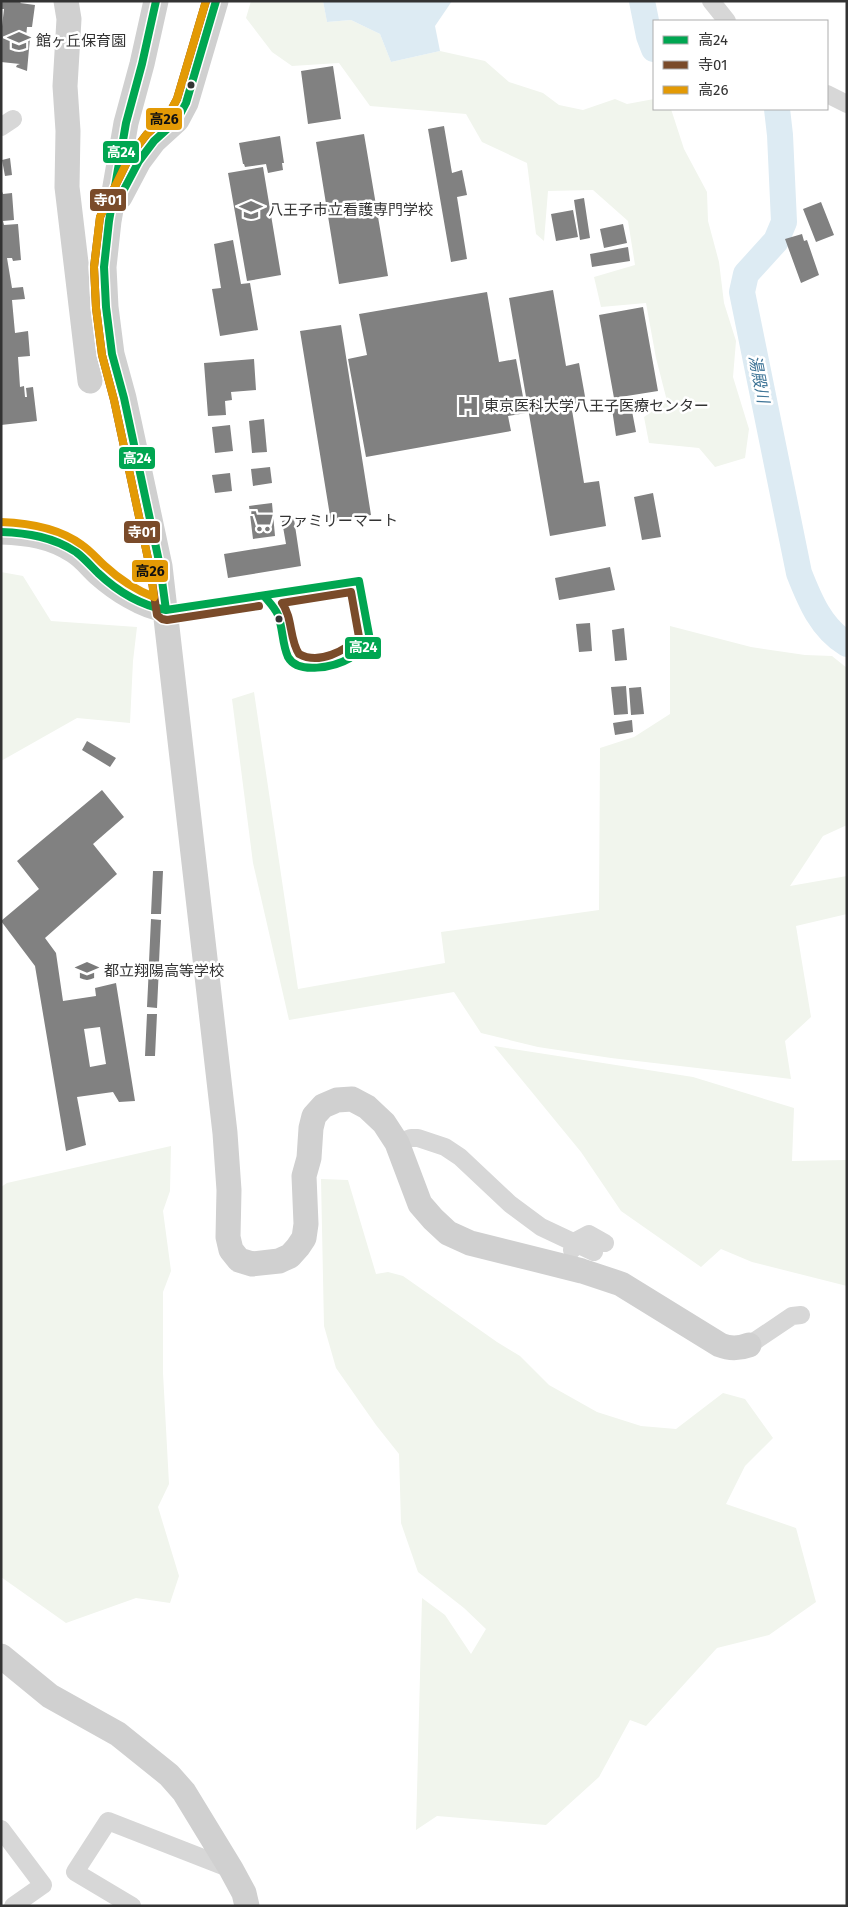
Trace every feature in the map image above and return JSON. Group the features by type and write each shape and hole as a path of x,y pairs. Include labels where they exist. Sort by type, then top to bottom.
{"street":[{"path":"66,1 69,19 65,86 68,131 68,188 90,381"},
{"path":"156,1 126,123 109,221 104,267 106,308 112,354 124,398 160,566 166,610 225,1133 229,1190 228,1237 231,1250 239,1260 252,1264 263,1264 279,1261 290,1256 298,1247 304,1238 306,1224 304,1176 309,1158 311,1128 314,1116 323,1106 337,1100 352,1099 367,1108 384,1124 397,1143 420,1204 448,1233 470,1243 621,1284 720,1345 729,1348 740,1348 749,1345 792,1316 801,1315"},
{"path":"109,221 139,161 154,141 177,120 186,103 216,1"},
{"path":"711,1 726,20"},
{"path":"828,94 847,104"},
{"path":"1,532 25,533 51,539 76,552 100,575 141,602 150,607 166,610"},
{"path":"397,1143 411,1138 418,1138 445,1147 460,1157 510,1204 541,1226 574,1242 599,1248"},
{"path":"567,1268 574,1242"},
{"path":"1,1656 50,1696 118,1734 169,1775 184,1792 231,1869 244,1893 247,1906"},
{"path":"132,1906 75,1872 108,1821 231,1869"},
{"path":"1,1829 43,1885 13,1906"}],"shaded area":[{"path":"251,1 323,1 327,22 351,20 380,34 391,62 440,51 485,61 509,82 543,93 559,105 583,110 615,99 627,104 653,99 653,110 671,110 684,149 707,192 708,221 719,262 724,303 736,341 733,377 749,429 745,458 715,467 699,448 649,443 644,417 667,401 656,358 646,303 601,307 594,277 635,265 628,221 593,190 548,191 544,241 536,234 527,163 482,142 466,114 370,106 339,63 292,66 272,52 246,18"},
{"path":"323,1 452,1 435,26 440,51 391,62 380,34 351,20 327,22"},
{"path":"1,572 23,576 51,621 137,627 133,661 130,723 77,718 1,761"},
{"path":"670,626 751,647 805,655 832,656 847,668 847,825 823,836 790,886 847,876 847,914 796,926 811,1017 785,1041 791,1079 611,1058 538,1047 481,1033 454,992 289,1020 253,863 232,699 254,692 298,989 445,963 441,932 599,910 600,748 634,737 670,714"},
{"path":"494,1046 693,1077 794,1108 792,1161 847,1160 847,1286 752,1262 721,1249 701,1267 621,1211 581,1152"},
{"path":"171,1146 170,1191 163,1211 171,1271 163,1292 163,1373 169,1484 158,1507 179,1576 170,1603 136,1598 66,1623 1,1577 1,1187 7,1183"},
{"path":"321,1179 348,1180 376,1274 388,1272 403,1276 520,1356 549,1385 597,1412 641,1426 676,1429 723,1393 745,1399 773,1438 745,1466 726,1504 796,1528 816,1602 769,1635 717,1648 646,1726 630,1720 599,1777 546,1825 437,1816 416,1830 422,1598 445,1615 471,1654 486,1629 464,1608 418,1572 401,1523 399,1454 336,1368 324,1326"}],"building":[{"path":"1,1 22,1 20,3 35,5 32,27 27,27 26,37 30,38 27,71 16,67 20,64 1,62 1,35 4,9 1,9"},
{"path":"333,66 341,119 308,124 301,71"},
{"path":"444,126 452,173 462,170 467,195 457,197 467,259 451,262 428,129"},
{"path":"364,134 388,276 339,284 316,142"},
{"path":"280,136 284,163 282,163 283,170 268,173 266,164 245,167 239,143"},
{"path":"10,158 12,175 5,176 2,160"},
{"path":"263,167 281,275 247,281 228,173"},
{"path":"1,189 3,194 12,193 14,220 3,221 4,225 18,224 21,260 13,261 12,258 7,258 12,288 23,287 25,299 12,300 15,333 28,331 30,356 18,357 20,387 24,386 25,397 27,397 26,388 33,387 37,421 1,425"},
{"path":"584,198 590,238 580,240 574,200"},
{"path":"821,202 834,235 816,242 803,209"},
{"path":"573,210 578,237 556,241 551,214"},
{"path":"623,224 627,243 604,248 600,229"},
{"path":"802,234 804,241 807,240 819,275 801,283 785,239"},
{"path":"233,240 241,284 250,283 258,330 220,336 212,289 221,288 214,244"},
{"path":"628,247 630,261 592,267 590,254"},
{"path":"553,290 566,366 579,363 586,402 571,404 584,483 599,481 606,526 550,536 509,298"},
{"path":"487,292 499,362 516,359 526,413 508,416 511,431 366,457 348,359 367,355 359,314"},
{"path":"643,307 658,391 614,398 599,315"},
{"path":"341,325 371,515 331,522 300,331"},
{"path":"254,359 256,390 231,392 232,400 225,401 226,415 208,416 204,363"},
{"path":"631,406 636,432 616,436 612,409"},
{"path":"264,419 267,452 252,453 249,421"},
{"path":"230,425 233,451 215,453 212,427"},
{"path":"270,467 272,483 253,486 251,469"},
{"path":"230,473 232,491 215,493 212,475"},
{"path":"653,493 661,537 642,540 634,497"},
{"name":"ファミリーマート","path":"272,503 275,536 253,539 249,506"},
{"path":"294,519 301,566 228,578 224,554 286,544 282,521"},
{"path":"610,567 615,590 559,600 555,578"},
{"path":"590,623 592,651 579,652 576,624"},
{"path":"624,628 627,660 615,661 612,630"},
{"path":"626,686 628,714 614,715 611,687"},
{"path":"641,687 644,714 631,715 629,688"},
{"path":"632,720 633,732 615,735 613,723"},
{"path":"87,741 116,758 110,767 82,750"},
{"path":"102,790 124,817 93,844 117,874 45,938 56,953 63,1001 96,996 95,988 116,983 135,1101 119,1102 113,1092 77,1097 86,1145 66,1151 35,966 1,921 39,889 17,861","holes":["100,1027 106,1064 90,1067 84,1029"]},
{"path":"153,871 163,871 161,914 151,914"},
{"path":"151,919 161,920 159,962 149,962"},
{"path":"149,966 159,967 157,1008 147,1007"},
{"path":"147,1014 157,1014 155,1056 145,1056"}],"waterway":[{"name":"湯殿川","path":"642,1 653,46"},
{"name":"湯殿川","path":"777,110 784,222 776,241 746,274 742,292 799,573 807,594 823,622 838,638 847,644"}],"transit line":[{"name":"高24","path":"156,1 126,123 109,221 104,267 106,307 112,354 124,398 160,566 166,610"},
{"name":"寺01","path":"206,1 177,99 169,114 147,134 130,156 100,217 94,267 96,308 102,355 114,400 150,568 157,615 167,620 259,606"},
{"name":"高26","path":"1,522 44,527 64,534 85,547 122,580 154,597 150,568 114,400 102,355 96,308 94,267 100,217 130,156 147,134 169,114 177,99 206,1"},
{"name":"高24","path":"120,197 139,161 154,141 177,120 186,103 216,1"},
{"name":"高24","path":"1,532 21,533 49,539 67,547 79,554 105,580 121,591 147,605 166,610 359,581 370,640 356,654 335,664 317,668 300,666 293,663 288,657 278,615 274,607 264,596"},
{"name":"寺01","path":"351,592 359,637 347,647 331,655 315,658 299,654 294,642 288,615 282,603 351,592"}],"place":[{"name":"館ヶ丘保育園","path":"19,41"},
{"name":"八王子市立看護専門学校","path":"251,210"},
{"name":"東京医科大学八王子医療センター","path":"468,406"},
{"name":"ファミリーマート","path":"262,521"},
{"name":"都立翔陽高等学校","path":"87,971"}]}
